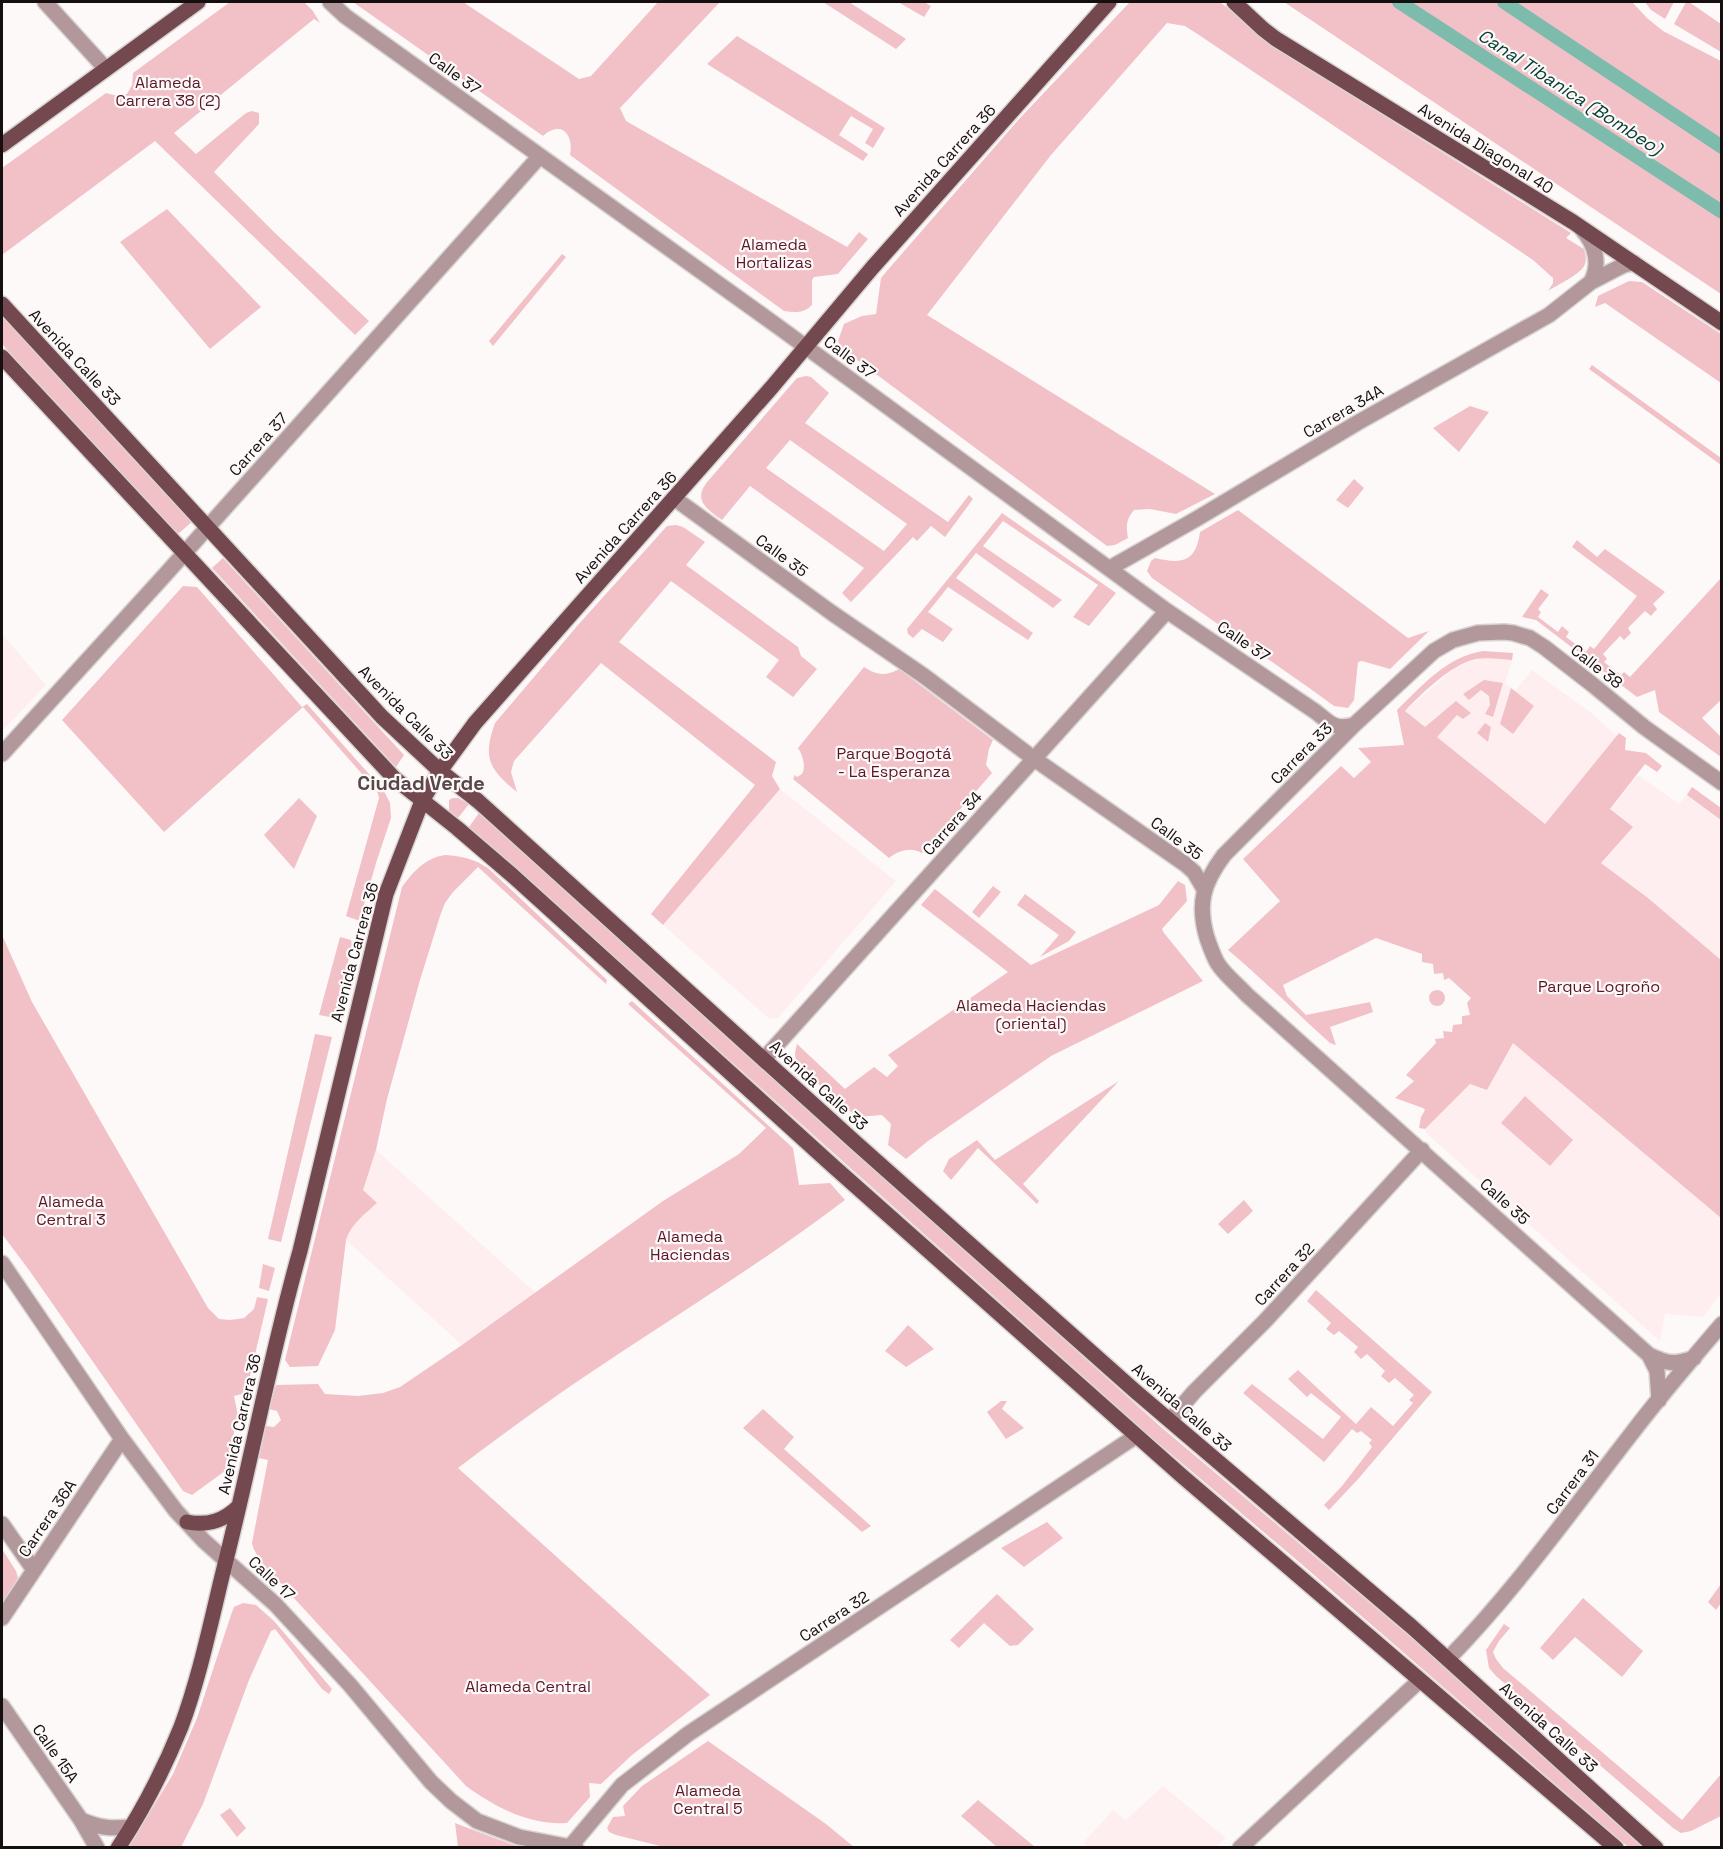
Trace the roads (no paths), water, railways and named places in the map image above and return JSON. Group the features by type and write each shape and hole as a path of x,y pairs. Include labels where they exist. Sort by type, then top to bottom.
{"main road":[{"path":"2,145 198,2"},
{"name":"Avenida Carrera 36","path":"118,1848 158,1779 181,1726 201,1661 380,913 422,801 440,771 475,723 806,347 872,268 1109,2"},
{"name":"Avenida Diagonal 40","path":"1234,2 1276,39 1580,227 1722,323"},
{"name":"Avenida Calle 33","path":"2,304 382,717 856,1143 1170,1420 1448,1659 1656,1848"},
{"path":"2,357 394,778 513,876 1136,1436 1616,1848"},
{"path":"187,1522 197,1524 219,1521 239,1506"}],"street":[{"path":"45,2 106,69"},
{"name":"Calle 37","path":"330,2 345,16 806,347 1167,611 1316,712 1334,727 1354,726"},
{"name":"Carrera 37","path":"2,754 540,156"},
{"path":"1580,227 1594,248 1596,274 1592,282"},
{"name":"Carrera 34A","path":"1110,568 1357,423 1549,315 1592,282 1624,265 1634,263"},
{"name":"Calle 35","path":"674,498 832,613 924,676 1033,758 1185,864 1194,872 1204,889 1202,907 1205,931 1218,964 1247,994 1649,1355 1666,1363 1679,1363 1694,1358"},
{"name":"Carrera 34","path":"764,1059 1167,611"},
{"name":"Calle 38","path":"1434,651 1453,640 1478,633 1504,632 1530,638 1644,727 1722,783"},
{"name":"Carrera 33","path":"1204,889 1211,873 1224,855 1354,726 1434,651"},
{"name":"Carrera 32","path":"1170,1420 1194,1392 1265,1321 1422,1150"},
{"name":"Calle 17","path":"2,1263 161,1493 204,1541 275,1604 350,1685 431,1782 477,1821 533,1841 576,1848"},
{"name":"Carrera 31","path":"1448,1659 1535,1559 1659,1400 1722,1324"},
{"path":"1649,1355 1657,1371 1659,1400"},
{"name":"Carrera 32","path":"569,1847 622,1785 688,1734 1136,1436"},
{"name":"Carrera 36A","path":"2,1618 122,1439"},
{"path":"2,1524 34,1570"},
{"path":"1240,1848 1419,1681"},
{"name":"Calle 15A","path":"2,1706 81,1820 97,1848"},
{"path":"81,1820 107,1829 131,1827"}],"waterway":[{"name":"Canal Tibanica (Bombeo)","path":"1399,2 1722,212"},
{"path":"1504,2 1722,147"}],"district":[{"name":"Ciudad Verde","path":"421,783"}],"park label":[{"name":"Alameda Carrera 38 (2)","path":"168,91"},
{"name":"Alameda Hortalizas","path":"774,253"},
{"name":"Parque Bogotá - La Esperanza","path":"894,762"},
{"name":"Parque Logroño","path":"1599,986"},
{"name":"Alameda Haciendas (oriental)","path":"1031,1014"},
{"name":"Alameda Central 3","path":"71,1210"},
{"name":"Alameda Haciendas","path":"690,1245"},
{"name":"Alameda Central","path":"528,1686"},
{"name":"Alameda Central 5","path":"708,1799"}]}
